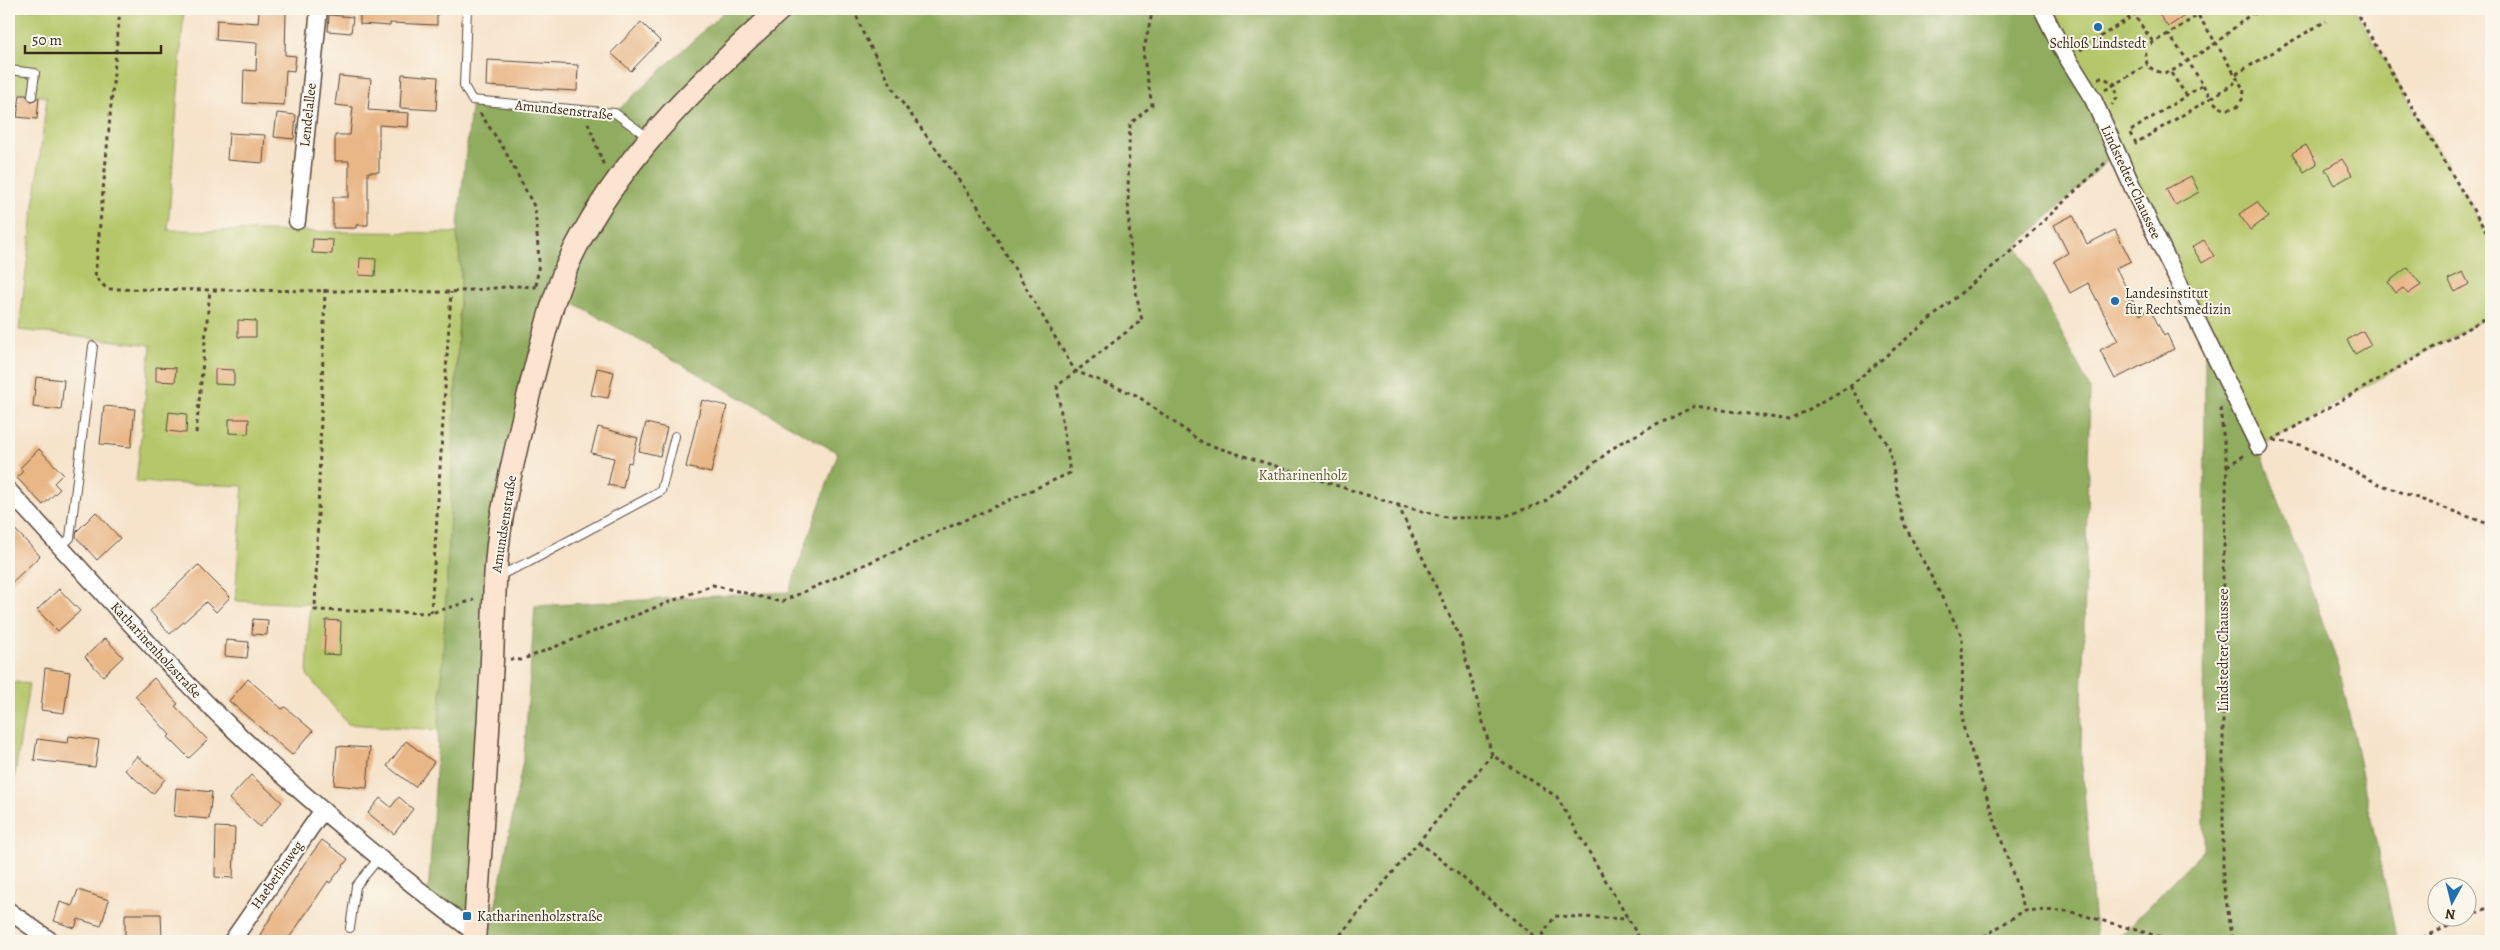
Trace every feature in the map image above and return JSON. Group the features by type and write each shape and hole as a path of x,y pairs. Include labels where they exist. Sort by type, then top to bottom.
{"street":[{"name":"Lendelallee","path":"297,221 319,9"},
{"name":"Amundsenstraße","path":"475,937 492,656 494,585 501,522 528,397 546,290 581,238 611,188 649,138 705,77 780,9"},
{"name":"Lindstedter Chaussee","path":"2042,9 2063,51 2093,99 2214,358 2266,443"},
{"name":"Katharinenholzstraße","path":"9,491 161,657 235,731 323,810 475,937"},
{"name":"Haeberlinweg","path":"232,941 323,810"},
{"path":"9,911 51,941"}],"lane":[{"path":"467,9 464,86 472,100"},
{"path":"9,70 35,73 32,96"},
{"name":"Amundsenstraße","path":"472,100 615,113 649,138"},
{"path":"61,547 70,538 93,346"},
{"path":"494,585 508,573 661,491 675,436"},
{"path":"350,928 356,886 380,857"}],"path":[{"path":"120,9 95,277 107,289 325,289 450,292 516,286 546,290 539,262 535,208 504,149 472,100"},
{"path":"854,9 863,33 896,94 977,205 1075,371 1136,395 1204,443 1398,505 1450,518 1504,517 1544,502 1620,443 1695,406 1790,420 1850,386 2017,246 2117,152"},
{"path":"492,656 521,660 713,585 781,602 1070,473 1056,386 1142,320 1134,286 1129,244 1130,124 1152,104 1142,53 1153,9"},
{"path":"2168,34 2188,61 2216,106 2225,110 2238,107 2243,98 2244,90 2236,74 2194,9"},
{"path":"2147,65 2145,47 2208,9"},
{"path":"2249,9 2252,14"},
{"path":"2147,65 2162,74 2171,73 2216,43 2252,14 2257,14 2266,9"},
{"path":"2354,9 2491,240"},
{"path":"2078,52 2133,13 2152,42"},
{"path":"2236,74 2326,21"},
{"path":"2093,99 2147,65"},
{"path":"2171,73 2187,96"},
{"path":"2203,86 2129,132 2136,143 2239,80"},
{"path":"584,110 611,188"},
{"path":"325,289 315,610 431,613 494,585"},
{"path":"196,433 210,290"},
{"path":"431,613 450,292"},
{"path":"2266,443 2491,315"},
{"path":"1850,386 1889,447 1903,522 1962,636 1963,726 2025,910"},
{"name":"Lindstedter Chaussee","path":"2220,407 2227,466 2223,575 2223,882 2234,941"},
{"path":"2266,443 2301,445 2379,484 2491,525"},
{"path":"1398,505 1460,638 1492,754 1557,797 1641,941"},
{"path":"1335,941 1492,754"},
{"path":"1419,842 1539,940 1555,916 1628,919"},
{"path":"2478,912 2491,906"},
{"path":"1977,941 2025,910 2068,911 2175,941"},
{"path":"2416,941 2444,928"}],"green space":[{"path":"9,9 184,9 168,230 458,233 461,272 440,730 348,724 307,675 310,604 235,601 243,486 136,482 151,345 19,330 47,97 9,92"},
{"name":"Katharinenholz","path":"727,9 2042,9 2117,152 2017,246 2090,389 2081,750 2096,941 489,941 524,755 535,606 789,592 838,453 556,293 501,522 475,933 427,909 442,670 458,352 461,272 457,233 472,100 615,113"},
{"path":"2042,9 2354,9 2491,240 2491,315 2259,447"},
{"path":"2205,341 2259,447 2339,667 2397,941 2115,941 2204,850"},
{"path":"9,681 29,684 9,812"}],"building":[{"path":"360,9 437,9 437,25 390,23 390,26 360,24"},
{"name":"Schloß Lindstedt","path":"2155,9 2195,9 2168,27"},
{"path":"259,11 286,12 285,55 296,56 294,71 286,70 284,105 243,103 244,70 256,71 257,43 216,40 217,20 258,23"},
{"path":"329,15 353,17 351,33 328,31"},
{"path":"641,22 660,41 631,71 611,53"},
{"path":"487,60 578,65 577,91 486,86"},
{"path":"402,74 438,77 436,110 400,108"},
{"path":"339,76 371,79 368,110 409,113 408,127 379,125 379,172 368,172 368,225 356,225 356,228 333,228 333,197 349,197 349,161 335,161 335,135 350,135 353,107 335,105"},
{"path":"20,95 26,95 32,102 39,97 37,119 17,117"},
{"path":"277,113 296,115 294,139 274,137"},
{"path":"229,133 265,135 263,163 227,160"},
{"path":"2306,145 2317,164 2304,172 2292,153"},
{"path":"2342,159 2352,175 2334,185 2325,169"},
{"path":"2191,176 2199,192 2175,205 2166,189"},
{"path":"2257,202 2268,217 2250,230 2239,214"},
{"name":"Landesinstitut für Rechtsmedizin","path":"2073,215 2087,244 2115,230 2131,261 2116,268 2140,315 2150,309 2164,336 2167,334 2174,349 2115,379 2100,350 2118,341 2088,283 2070,293 2054,261 2068,253 2054,225"},
{"path":"313,239 333,240 332,254 312,253"},
{"path":"2204,240 2214,256 2202,263 2192,247"},
{"path":"360,258 376,259 375,276 359,275"},
{"path":"2408,267 2421,285 2408,294 2403,288 2396,293 2388,282"},
{"path":"2463,272 2469,284 2455,292 2448,279"},
{"path":"238,320 256,321 256,337 238,337"},
{"path":"2363,331 2371,345 2355,354 2347,340"},
{"path":"156,367 176,368 175,382 156,381"},
{"path":"597,368 614,372 608,398 591,395"},
{"path":"215,369 234,370 234,385 215,384"},
{"path":"36,377 64,380 61,410 33,407"},
{"path":"702,400 727,406 711,473 686,467"},
{"path":"104,406 135,409 131,447 100,444"},
{"path":"169,412 187,414 186,433 167,431"},
{"path":"229,419 249,419 248,434 229,433"},
{"path":"646,423 667,428 660,456 639,451"},
{"path":"598,427 638,438 631,463 628,462 623,488 608,485 614,458 591,453"},
{"path":"39,449 63,474 54,483 60,489 43,505 17,478 23,471 20,468"},
{"path":"96,512 120,538 97,560 76,537 77,531"},
{"path":"9,523 40,556 9,585"},
{"path":"198,565 230,597 216,612 206,602 170,634 150,611"},
{"path":"59,589 80,611 58,631 37,610"},
{"path":"253,619 268,620 267,635 252,634"},
{"path":"326,620 341,621 340,655 324,654"},
{"path":"105,638 123,657 103,676 85,657"},
{"path":"226,640 249,642 247,658 225,656"},
{"path":"45,668 70,672 64,713 41,710"},
{"path":"154,678 178,704 175,706 208,740 189,758 168,737 170,735 135,696"},
{"path":"248,679 282,709 285,707 313,731 292,755 229,701"},
{"path":"69,736 99,740 95,767 34,760 37,739 68,743"},
{"path":"406,741 434,762 415,787 387,766"},
{"path":"337,746 370,748 367,788 334,785"},
{"path":"137,756 165,779 153,794 125,770"},
{"path":"251,775 282,802 260,827 229,799"},
{"path":"176,788 212,792 209,819 174,816"},
{"path":"399,797 413,809 394,834 368,813 380,798 391,807"},
{"path":"216,827 235,828 233,878 215,877"},
{"path":"322,840 348,859 330,883 328,881 287,941 256,941 304,864"},
{"path":"78,890 109,900 101,926 78,919 75,928 54,921 60,902 72,906"},
{"path":"125,914 161,914 162,939 125,939"}],"place":[{"name":"Schloß Lindstedt","path":"2098,27"},
{"name":"Landesinstitut für Rechtsmedizin","path":"2115,301"},
{"name":"Katharinenholzstraße","path":"467,916"}]}
